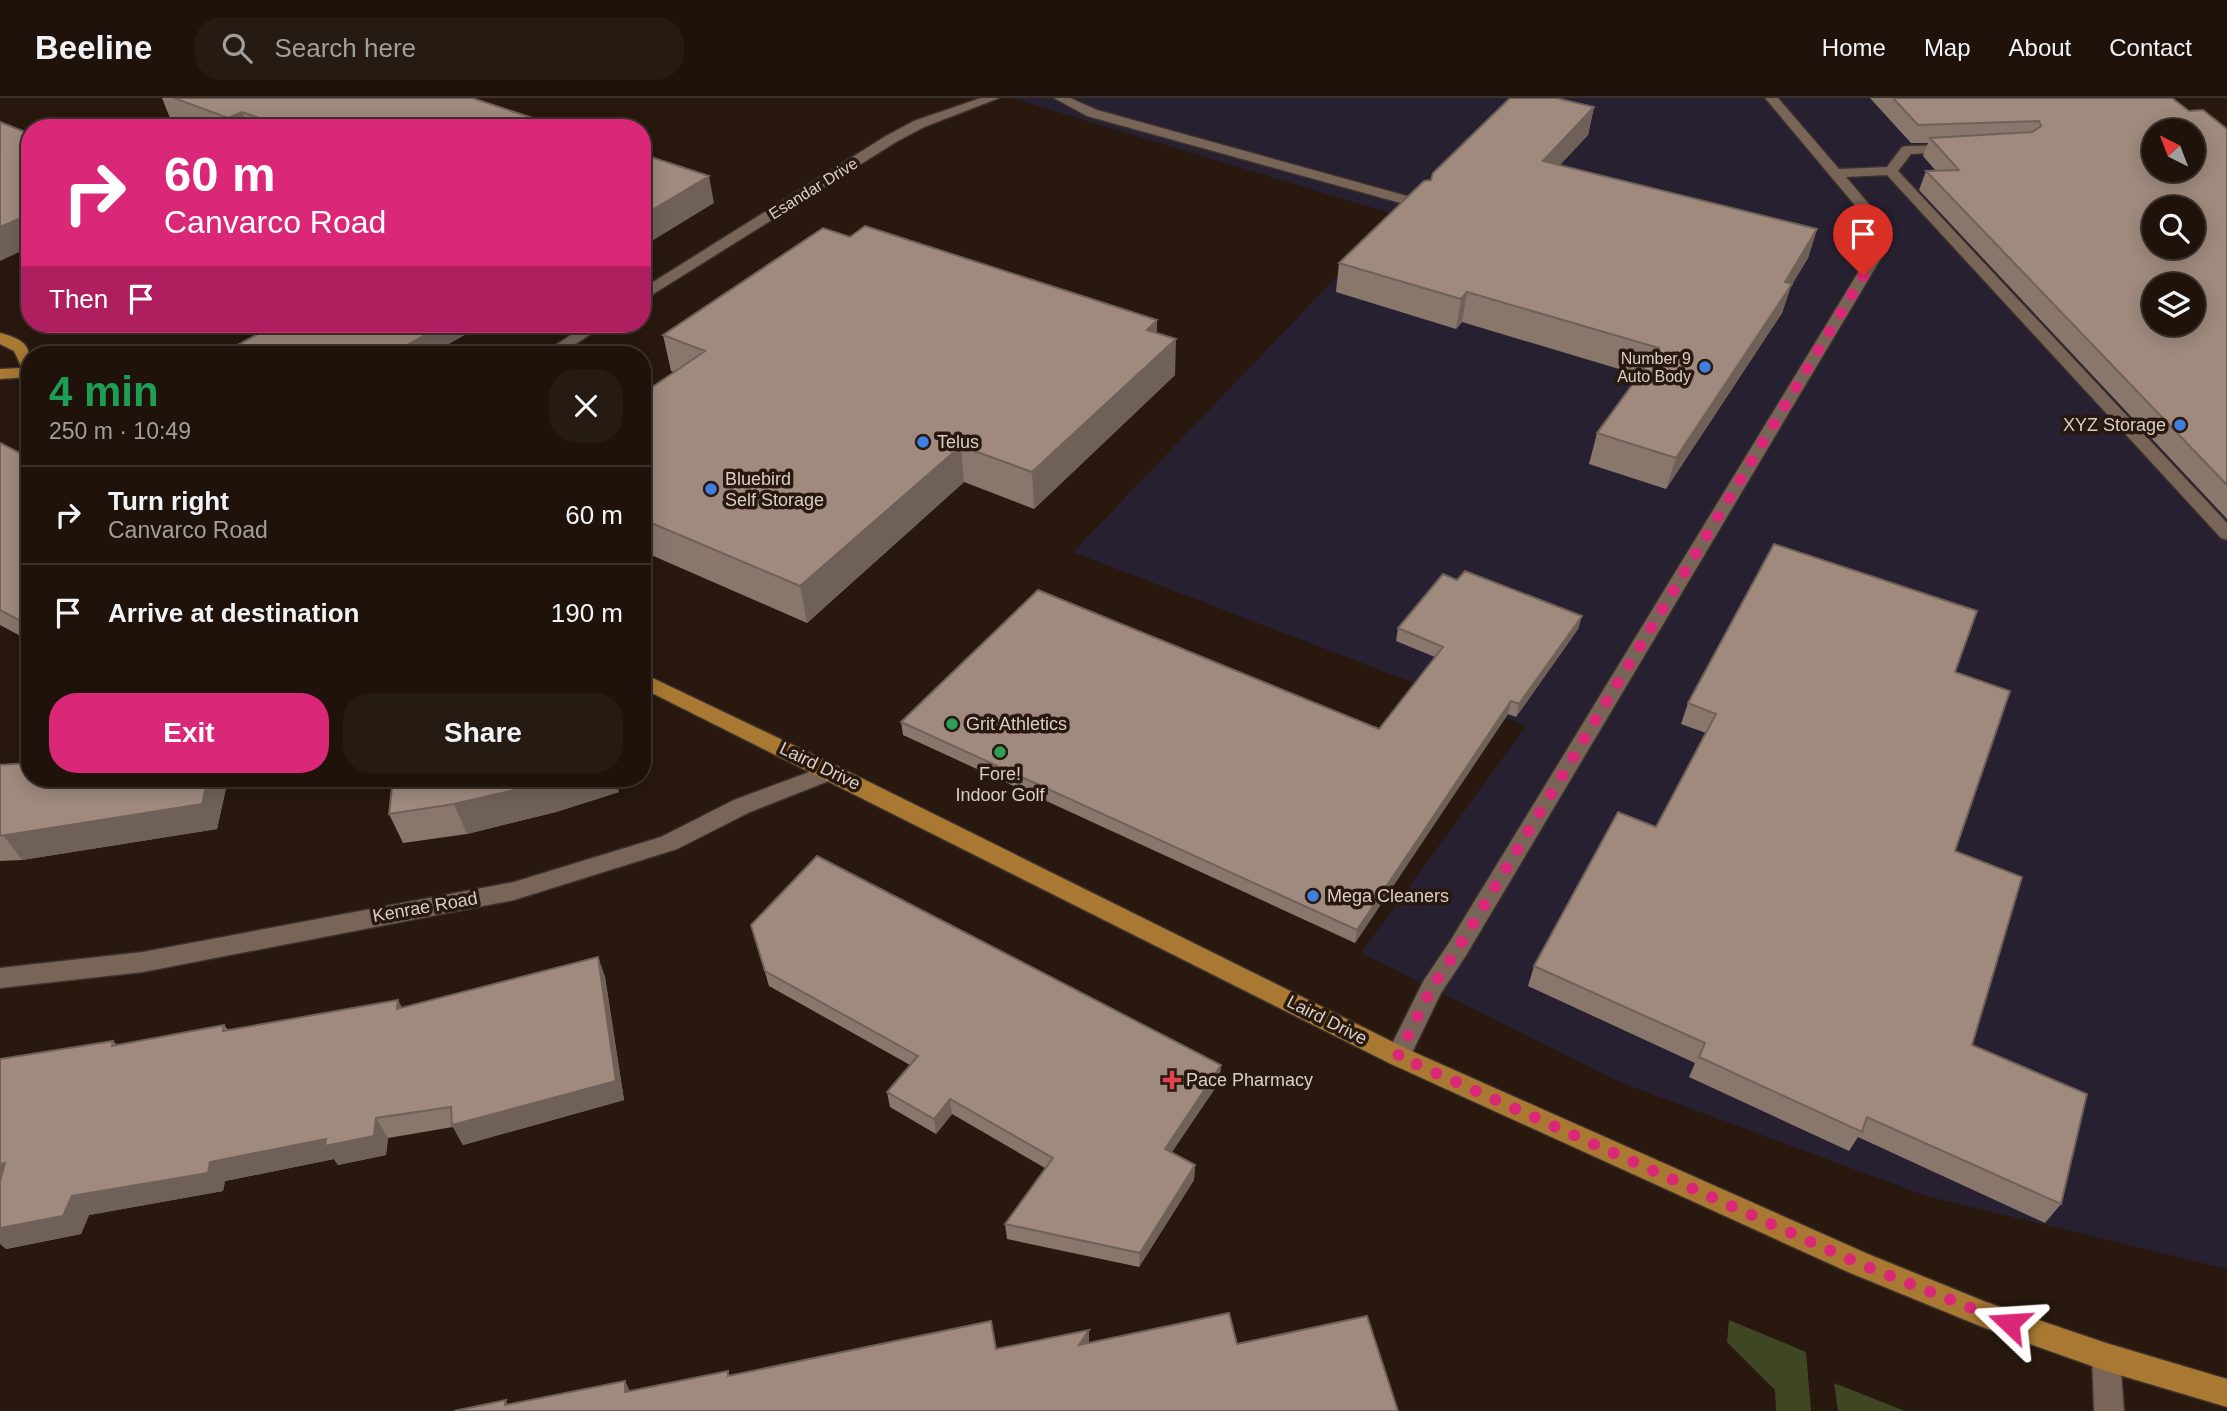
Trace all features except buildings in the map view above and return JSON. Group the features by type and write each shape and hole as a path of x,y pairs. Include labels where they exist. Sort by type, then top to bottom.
{"main road":[{"path":"0,338 21,350"},
{"path":"0,374 21,371"},
{"name":"Laird Drive","path":"651,684 1398,1056 1858,1263 1985,1315 2106,1357 2227,1393"}],"street":[{"name":"Esandar Drive","path":"651,290 891,139 919,124 993,98"},
{"path":"1060,98 1092,113 1420,204"},
{"path":"1398,1056 1432,987 1457,950 1877,253 1866,209 1771,98"},
{"path":"1891,171 1907,150 1972,147"},
{"path":"1836,173 1891,171 2227,534"},
{"path":"563,346 583,333"},
{"name":"Kenrae Road","path":"0,978 143,961 514,891 669,843 742,806 831,772"},
{"path":"2106,1357 2109,1411"}],"shaded area":[{"path":"1011,98 2165,98 2191,119 2142,119 2142,182 2205,182 2205,130 2227,148 2227,1269 1926,1196 1617,1081 1361,953 1526,726 1073,552 1396,215"}],"green space":[{"path":"1729,1320 1806,1352 1811,1411 1776,1411 1775,1390 1727,1342"},
{"path":"1834,1383 1905,1411 1838,1411"}],"place":[{"name":"Number 9 Auto Body","path":"1705,367"},
{"name":"XYZ Storage","path":"2180,425"},
{"name":"Telus","path":"923,442"},
{"name":"Bluebird Self Storage","path":"711,489"},
{"name":"Grit Athletics","path":"952,724"},
{"name":"Fore! Indoor Golf","path":"1000,752"},
{"name":"Mega Cleaners","path":"1313,896"},
{"name":"Pace Pharmacy","path":"1172,1080"}],"route":[{"path":"1863,276 1457,950 1432,987 1398,1056 1858,1263 2009,1323"}]}
